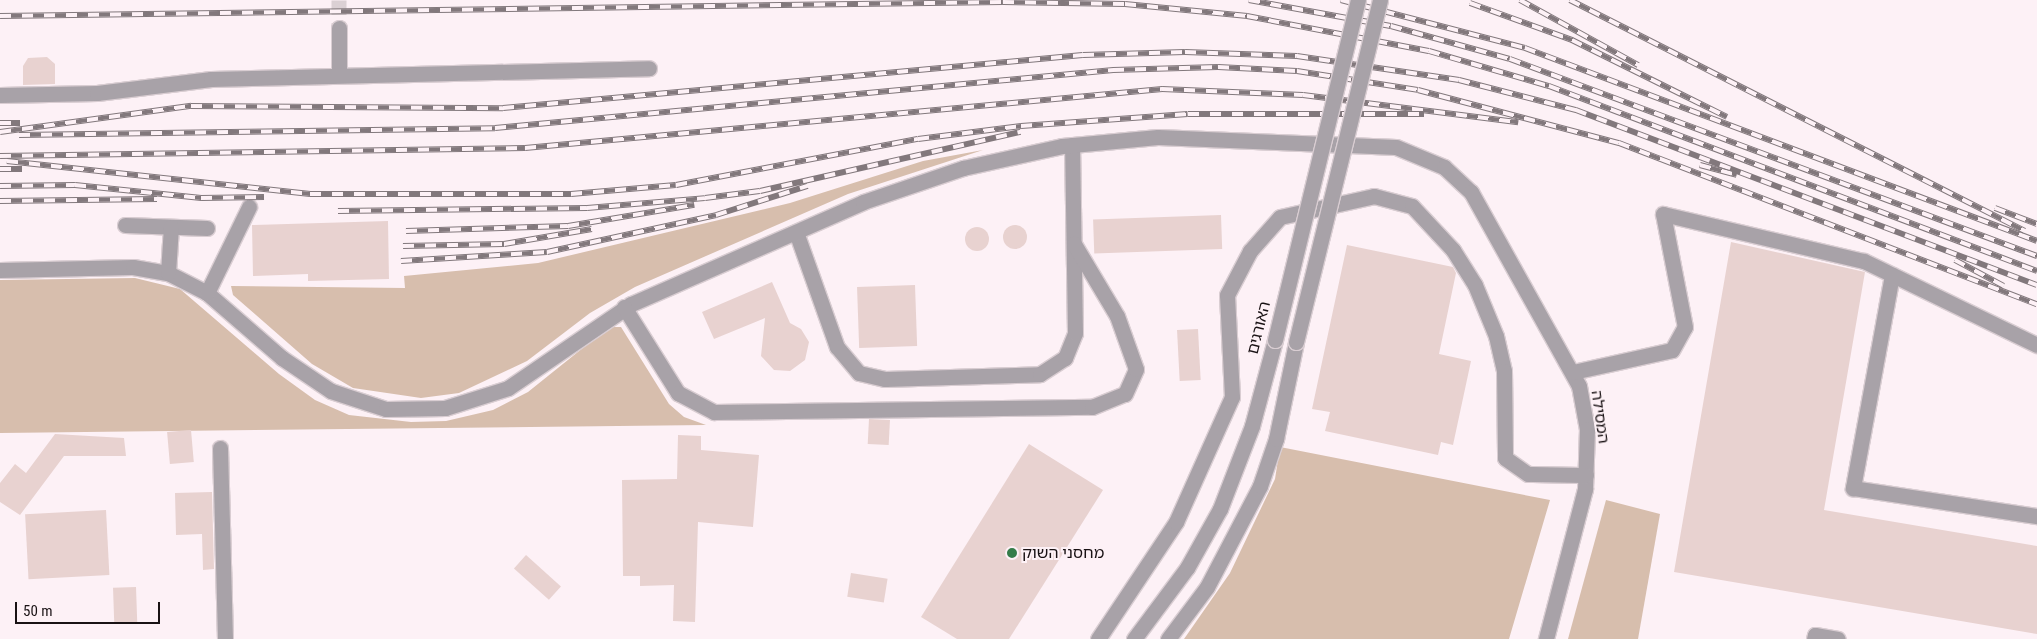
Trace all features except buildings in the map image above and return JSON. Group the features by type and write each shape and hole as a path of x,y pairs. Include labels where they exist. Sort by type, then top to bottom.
{"street":[{"name":"האורגים","path":"1134,639 1187,568 1220,509 1252,426 1275,340 1358,0"},
{"path":"1168,639 1207,587 1260,486 1380,0"},
{"path":"339,28 339,76"},
{"path":"0,95 104,93 212,79 649,68"},
{"name":"המסילה","path":"1072,145 1158,137 1382,145 1434,161 1471,192 1573,372 1586,415 1586,474 1579,518 1546,639"},
{"path":"0,270 133,267 168,272 207,293 294,367 331,391 367,404 415,411 476,401 508,388 624,307 796,232 930,178 1072,145 1074,340 1054,367 1024,377 885,379 859,373 840,353 796,232"},
{"path":"1098,639 1176,522 1228,406 1232,332 1227,295 1250,251 1280,217 1374,196 1412,206 1453,250 1475,285 1496,336 1504,370 1505,458 1528,474 1586,474"},
{"path":"207,293 249,207"},
{"path":"1573,372 1672,350 1685,327 1663,214 1864,261 2037,345"},
{"path":"125,225 207,228"},
{"path":"168,272 171,227"},
{"path":"624,307 678,393 714,412 1092,407 1125,394 1136,368 1117,316 1074,244"},
{"path":"1892,275 1854,488 2037,516"},
{"path":"220,448 225,639"},
{"path":"1814,639 1815,635 1838,639"}],"shaded area":[{"path":"983,150 848,194 635,287 590,313 527,361 459,393 421,398 353,388 312,364 233,295 231,286 405,288 404,276 538,263 790,203 923,161"},
{"path":"135,278 180,289 279,374 315,400 349,415 411,422 446,421 493,410 528,392 609,327 621,327 669,404 684,417 706,425 0,433 0,280"},
{"path":"1280,447 1550,500 1509,639 1184,639 1230,573 1275,479"},
{"path":"1606,500 1660,514 1638,639 1568,639"}],"tunnel":[{"path":"339,0 339,28"}],"railway":[{"path":"1249,0 1391,26 1510,59 2037,256"},
{"path":"1341,0 1525,48 2037,241"},
{"path":"1520,0 1638,65"},
{"path":"1570,0 2025,231"},
{"path":"0,16 1003,2 1125,4 1247,16 1429,51 1549,86 2037,271"},
{"path":"1470,3 1572,40 1727,117"},
{"path":"0,132 191,106 503,108 1083,55 1185,52 1297,56 1459,80 1576,110 2037,285"},
{"path":"19,135 495,128 1113,70 1218,67 1297,71 1418,90 1619,143 2037,304"},
{"path":"0,156 525,148 1162,89 1303,95 1518,122"},
{"path":"7,161 310,194 571,194 676,185 918,139 1021,126 1188,114 1424,114"},
{"path":"0,123 20,123"},
{"path":"338,211 587,208 705,198 760,191 1020,132"},
{"path":"1700,165 1737,175"},
{"path":"0,169 22,169"},
{"path":"0,186 75,185 201,198 264,197"},
{"path":"401,261 547,252 716,215 807,186"},
{"path":"0,201 157,199"},
{"path":"406,231 568,226 694,205"},
{"path":"1995,208 2037,224"},
{"path":"403,246 504,244 592,229"},
{"path":"1955,260 2004,286"}],"place":[{"name":"מחסני השוק","path":"1012,553"}]}
